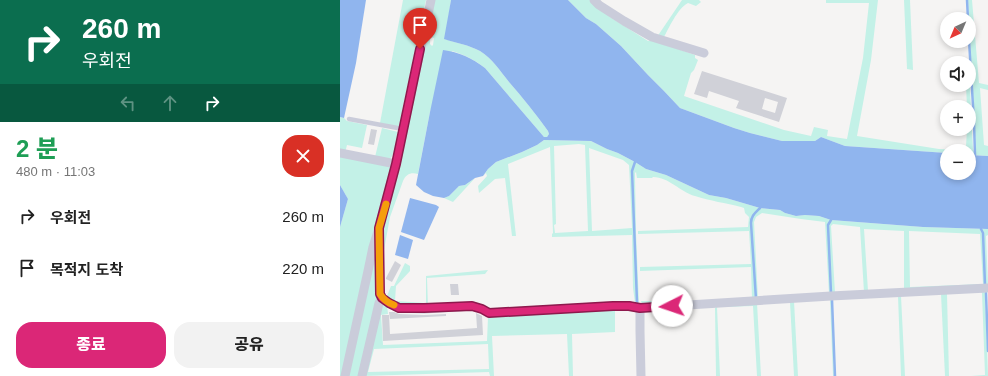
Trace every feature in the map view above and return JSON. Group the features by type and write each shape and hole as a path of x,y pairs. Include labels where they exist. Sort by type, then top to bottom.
{"street":[{"path":"345,376 373,247 396,164 430,0"},
{"path":"594,0 624,22 652,37 704,53"},
{"path":"340,154 396,164"},
{"path":"379,228 380,294 382,298 399,308 472,306 489,313 613,306 640,308 988,288"},
{"path":"362,376 379,303 382,298"},
{"path":"640,308 641,376"}],"lane":[{"path":"348,119 403,129"}],"green space":[{"path":"403,0 426,0 403,106 400,127 380,123"},
{"path":"434,0 451,0 445,39 476,49 489,58 529,106 549,134 547,137 544,137 485,68 470,58 452,51 430,112 418,174 409,174 403,181 390,217 384,250 381,255 381,234 426,37 430,38 430,44 432,46 433,45 434,38 427,36"},
{"path":"568,0 590,0 610,17 648,41 655,41 695,55 695,58 698,60 694,70 691,73 684,96 784,130 811,136 814,127 828,130 827,136 847,139 863,58 869,3 826,3 826,0 878,0 871,60 857,136 940,149 940,153 845,146 821,137 815,141 782,141 734,128 680,108 621,46 596,24 586,18"},
{"path":"682,0 699,0 701,2 696,6 688,3 684,6 674,19 663,39 657,37"},
{"path":"904,0 910,0 913,70 907,69"},
{"path":"968,0 972,0 973,12 969,12"},
{"path":"976,47 979,83 988,85 988,90 980,88 984,145 988,146 988,156 976,155 976,100 973,100 973,92 976,92 976,56 971,56 971,48"},
{"path":"966,92 970,92 971,100 967,100"},
{"path":"340,117 347,121 367,125 362,148 347,145 345,153 390,167 342,376 340,376 340,227 348,199 340,185"},
{"path":"382,128 398,132 395,150 390,159 375,157"},
{"path":"967,136 972,136 973,144 966,144"},
{"path":"544,140 591,141 618,153 646,169 666,175 709,195 726,198 760,208 780,210 796,216 819,216 831,220 923,227 988,229 988,235 986,236 988,287 888,292 888,290 904,289 904,231 864,229 868,291 883,291 883,293 850,295 850,292 864,292 860,227 833,224 831,226 835,293 846,292 848,295 818,296 829,294 825,222 762,213 756,217 754,222 758,299 814,296 756,300 643,305 641,301 688,302 752,299 751,267 640,271 640,267 751,264 749,231 638,234 638,231 748,227 749,217 745,213 744,208 695,196 664,179 653,177 637,178 636,172 636,232 639,304 635,303 633,288 632,235 552,237 550,147 508,164 516,236 512,236 505,178 495,179 479,193 478,186 487,176 486,173 483,176 496,162 537,145","holes":["585,145 588,231 555,233 554,146","589,148 623,160 629,165 632,228 592,231","909,231 980,234 983,284 910,287"]},
{"path":"475,178 453,202 444,198 449,196 459,186 465,185"},
{"path":"375,246 378,294 360,376 347,376"},
{"path":"405,263 410,266 410,271 396,286 395,301 426,303 426,276 488,270 485,274 427,278 428,306 410,307 391,302 381,289 387,296 391,286 394,286"},
{"path":"979,290 985,292 988,376 971,376 985,375 982,293"},
{"path":"918,293 917,295 901,296 905,376 901,376 898,296 832,299 833,376 830,300 826,298"},
{"path":"941,294 947,294 949,376 945,376"},
{"path":"794,301 798,376 794,376 790,302"},
{"path":"757,303 761,376 757,376 753,306 722,307"},
{"path":"379,304 387,305 388,314 381,315 383,345 487,341 488,317 615,310 615,332 572,334 573,376 569,376 567,334 492,336 494,376 490,376 489,372 363,376","holes":["488,344 489,369 368,372 374,349"]},
{"path":"717,307 720,376 716,376 715,308"}],"water":[{"path":"340,0 366,0 356,63 344,118 340,117"},
{"path":"451,0 568,0 586,18 596,24 621,46 680,108 734,128 782,141 815,141 821,137 845,146 940,153 940,180 976,180 976,155 988,156 988,229 923,227 831,220 819,216 796,216 780,210 760,208 726,198 709,195 666,175 646,169 618,153 591,141 544,140 522,152 496,162 483,176 475,178 465,185 459,186 449,196 444,198 433,196 424,192 416,185 443,50 465,56 485,68 544,137 547,137 549,134 529,106 489,58 476,49 444,39"},
{"path":"340,185 348,199 340,227"},
{"path":"410,198 439,207 424,240 401,232"},
{"path":"400,235 413,240 408,259 395,255"}],"building":[{"path":"702,71 787,98 779,122 736,108 739,101 709,91 707,98 694,94","holes":["765,98 778,102 775,113 762,109"]},
{"path":"371,129 377,130 374,145 368,144"},
{"path":"395,261 401,265 392,282 386,278"},
{"path":"450,284 458,284 459,295 451,295"},
{"path":"389,312 424,315 446,314 446,316 390,319"},
{"path":"476,313 482,316 483,335 383,341 382,315 389,315 390,334 477,328"}],"waterway":[{"path":"967,0 968,12"},
{"path":"969,48 975,144"},
{"path":"635,162 632,171 637,302"},
{"path":"756,299 751,221 755,213 760,208"},
{"path":"831,220 828,225 831,293"},
{"path":"981,229 983,233 985,285"},
{"path":"986,293 988,351"},
{"path":"832,300 835,376"}],"slow traffic":[{"path":"386,204 379,228 380,294 382,298 394,305"}],"route":[{"path":"420,49 396,164 379,228 380,294 382,298 399,308 450,308 472,306 489,313 613,306 640,308 672,306"}]}
